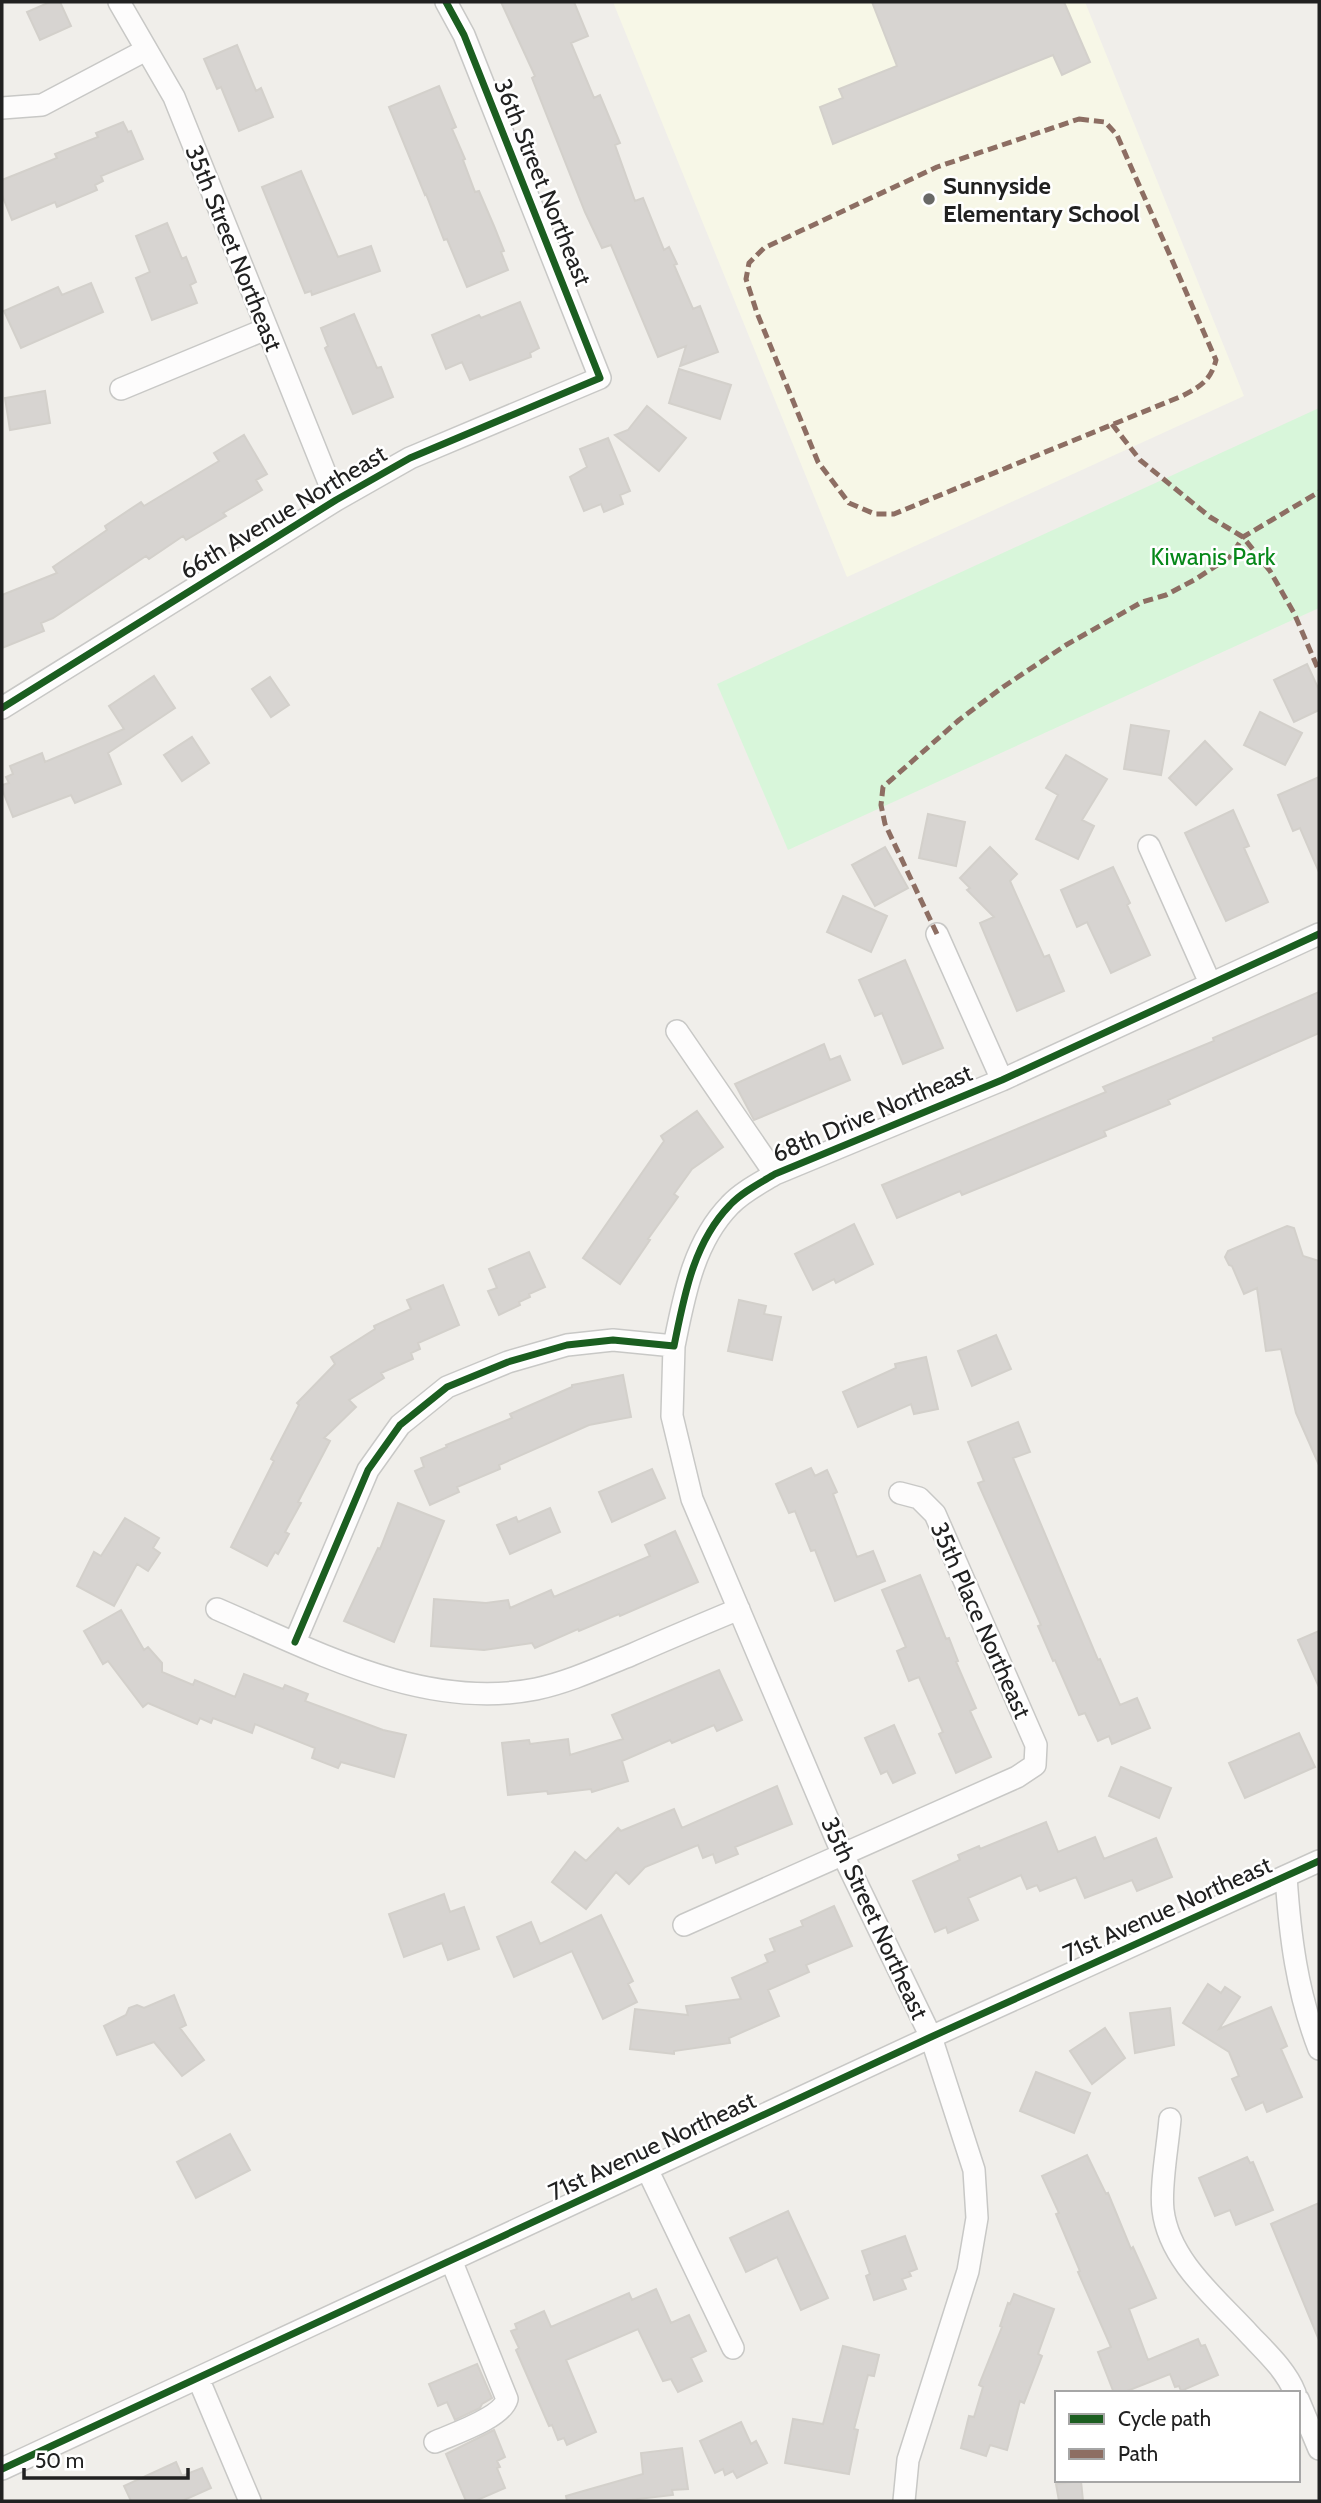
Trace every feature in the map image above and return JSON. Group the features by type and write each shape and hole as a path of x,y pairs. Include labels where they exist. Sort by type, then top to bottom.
{"street":[{"name":"35th Street Northeast","path":"119,2 174,97 336,500"},
{"name":"36th Street Northeast","path":"446,2 464,36 600,378"},
{"path":"2,108 42,105 146,50"},
{"path":"121,389 265,329"},
{"name":"66th Avenue Northeast","path":"2,708 336,500 410,458 600,378"},
{"path":"1149,846 1210,983"},
{"path":"937,934 1002,1080"},
{"name":"68th Drive Northeast","path":"674,1346 687,1283 710,1230 731,1204 775,1174 1002,1080 1319,934"},
{"path":"677,1031 775,1174"},
{"path":"295,1642 368,1470 400,1425 447,1387 508,1362 567,1346 613,1340 674,1346"},
{"name":"35th Street Northeast","path":"674,1346 671,1416 692,1499 844,1855 931,2037 974,2170 977,2218 968,2271 908,2460 904,2501"},
{"name":"35th Place Northeast","path":"844,1855 1017,1777 1035,1765 1036,1745 935,1514 919,1498 900,1493"},
{"path":"217,1609 367,1672 442,1692 497,1694 538,1689 601,1668 739,1609"},
{"path":"684,1926 844,1855"},
{"name":"71st Avenue Northeast","path":"2,2469 931,2037 1319,1861"},
{"path":"1286,1876 1298,1984 1319,2049"},
{"path":"1170,2119 1163,2208 1169,2237 1188,2267 1273,2360 1290,2381 1294,2391"},
{"path":"647,2169 733,2348"},
{"path":"435,2442 498,2412 506,2405 507,2399 451,2260"},
{"path":"198,2378 250,2501"},
{"path":"1300,2404 1319,2449"}],"shaded area":[{"name":"Sunnyside Elementary School","path":"613,2 1085,2 1244,396 847,577"}],"green space":[{"name":"Kiwanis Park","path":"1319,408 1319,608 788,850 717,684"}],"building":[{"path":"50,2 60,2 71,26 40,40 27,12"},
{"path":"501,2 574,2 588,36 571,43 594,98 600,95 620,143 615,145 635,201 643,198 664,250 669,247 677,264 674,265 693,309 700,306 718,352 680,366 686,346 658,357 611,245 602,248 585,212 532,78 535,76"},
{"path":"872,2 1064,2 1090,62 1062,75 1053,55 833,144 820,107 843,98 839,89 897,66"},
{"path":"237,45 256,91 261,88 273,117 239,131 221,87 217,89 204,59"},
{"path":"439,86 456,127 452,129 475,192 479,191 494,226 508,270 467,287 447,239 444,240 389,107"},
{"path":"123,122 128,132 131,131 143,159 101,176 103,181 95,185 97,190 57,207 55,202 12,220 2,195 2,180 57,158 55,154 98,137 96,133"},
{"path":"301,171 338,257 371,246 380,271 312,295 311,291 305,293 262,187"},
{"path":"167,223 182,259 186,257 196,282 190,285 197,303 152,320 136,278 150,272 136,236"},
{"path":"91,283 103,312 21,348 4,311 58,287 62,295"},
{"path":"520,302 539,348 530,353 531,357 470,380 462,362 446,369 432,335 479,315 481,318"},
{"path":"354,314 377,368 381,367 393,397 353,414 325,348 328,346 321,328"},
{"path":"679,369 731,385 720,419 669,403"},
{"path":"45,391 50,423 10,430 5,398"},
{"path":"647,406 686,438 659,471 615,435 628,430"},
{"path":"244,435 267,474 256,480 262,490 223,513 226,516 186,540 183,536 149,559 146,556 53,618 41,623 44,631 2,648 2,595 57,573 53,567 107,530 105,526 141,502 144,506 219,461 214,453"},
{"path":"608,438 630,491 620,495 623,504 604,512 601,504 584,511 570,477 587,467 580,449"},
{"path":"1307,664 1319,690 1319,710 1294,722 1274,680"},
{"path":"154,676 175,708 108,753 121,784 75,803 71,795 13,817 2,789 2,785 9,783 6,777 13,774 10,766 42,753 45,762 124,729 109,706"},
{"path":"270,677 289,705 271,717 252,689"},
{"path":"1260,712 1302,733 1285,765 1244,745"},
{"path":"1131,725 1169,731 1161,775 1124,769"},
{"path":"192,737 209,763 182,781 164,755"},
{"path":"1205,741 1232,769 1196,805 1169,778"},
{"path":"1066,755 1107,779 1082,820 1094,826 1078,859 1036,839 1058,795 1046,788"},
{"path":"1319,777 1319,872 1300,828 1293,831 1278,795"},
{"path":"1233,810 1249,846 1244,848 1268,902 1226,921 1185,833"},
{"path":"928,814 965,822 956,866 919,858"},
{"path":"885,847 908,888 875,906 852,865"},
{"path":"990,847 1017,874 1010,881 1044,957 1049,955 1064,991 1017,1011 980,923 994,917 967,890 970,888 960,878"},
{"path":"1113,867 1150,955 1111,973 1087,922 1077,927 1061,890"},
{"path":"843,896 887,916 871,952 827,932"},
{"path":"905,960 943,1048 903,1064 882,1013 875,1016 859,980"},
{"path":"1319,992 1319,1033 1168,1100 1170,1104 1104,1131 1106,1136 962,1195 960,1191 897,1218 882,1185 1106,1092 1103,1087 1214,1041 1213,1038"},
{"path":"824,1044 830,1060 840,1056 850,1080 754,1120 735,1084"},
{"path":"697,1111 723,1147 692,1169 674,1194 678,1197 620,1284 583,1258 664,1141 661,1136"},
{"path":"854,1224 873,1264 836,1283 834,1279 813,1290 795,1254"},
{"path":"1287,1226 1294,1228 1303,1256 1319,1261 1319,1465 1296,1413 1281,1349 1266,1351 1257,1288 1244,1294 1232,1266 1225,1257 1228,1251"},
{"path":"529,1252 545,1287 529,1294 530,1297 519,1302 520,1305 499,1315 488,1291 497,1288 489,1269"},
{"path":"443,1285 459,1325 418,1343 420,1349 411,1353 413,1359 381,1373 384,1378 349,1400 356,1407 324,1438 330,1441 298,1502 301,1503 285,1532 289,1534 278,1554 275,1552 267,1566 231,1547 274,1461 271,1459 299,1405 297,1403 335,1364 331,1357 375,1329 374,1326 411,1309 407,1300"},
{"path":"739,1300 766,1306 764,1314 781,1317 772,1360 728,1351"},
{"path":"996,1335 1011,1369 972,1386 958,1351"},
{"path":"926,1357 938,1409 914,1414 911,1404 858,1427 843,1392 896,1368 895,1364"},
{"path":"623,1375 631,1417 589,1425 499,1465 500,1469 457,1487 459,1492 430,1505 415,1471 424,1467 421,1458 512,1418 510,1414 572,1385"},
{"path":"1018,1422 1030,1452 1013,1458 1098,1660 1100,1659 1120,1705 1137,1698 1150,1728 1112,1744 1109,1736 1098,1741 1085,1713 1079,1715 1055,1660 1053,1661 1038,1626 1041,1625 978,1483 984,1481 968,1442"},
{"path":"811,1468 815,1476 827,1470 837,1492 833,1494 857,1557 873,1551 885,1581 835,1601 815,1550 811,1551 795,1511 789,1513 776,1484"},
{"path":"652,1469 665,1498 612,1522 599,1492"},
{"path":"398,1503 444,1521 394,1642 344,1621 378,1548 380,1549"},
{"path":"550,1508 560,1532 510,1554 497,1525 516,1517 518,1522"},
{"path":"125,1518 159,1538 153,1548 160,1553 148,1571 137,1564 114,1606 77,1586 94,1552 101,1556"},
{"path":"675,1531 698,1582 620,1616 619,1614 579,1631 578,1629 535,1648 532,1643 484,1650 431,1646 434,1599 486,1603 508,1600 510,1608 551,1590 554,1597 650,1556 645,1545"},
{"path":"920,1575 958,1661 956,1662 976,1708 970,1711 991,1757 956,1773 939,1734 943,1732 919,1677 909,1681 897,1651 906,1647 882,1590"},
{"path":"121,1610 144,1650 148,1647 162,1663 162,1672 193,1685 195,1680 235,1697 244,1674 283,1689 285,1685 308,1694 305,1701 383,1730 406,1735 394,1777 341,1762 338,1768 312,1758 315,1748 255,1724 252,1733 213,1718 211,1723 200,1718 197,1724 148,1703 143,1707 108,1661 103,1664 84,1631"},
{"path":"1319,1631 1319,1687 1298,1640"},
{"path":"719,1670 742,1720 717,1731 714,1725 672,1743 670,1740 622,1761 628,1781 592,1792 591,1789 508,1795 502,1743 529,1740 530,1744 568,1739 570,1755 623,1739 612,1715"},
{"path":"894,1725 915,1773 893,1783 887,1771 881,1774 865,1738"},
{"path":"1299,1733 1315,1767 1245,1798 1229,1763"},
{"path":"1121,1767 1171,1788 1159,1818 1109,1796"},
{"path":"777,1786 792,1824 735,1847 738,1854 716,1863 713,1854 703,1858 698,1845 645,1867 629,1884 616,1872 586,1909 552,1882 575,1852 586,1861 618,1828 621,1831 674,1809 682,1828"},
{"path":"1046,1822 1058,1852 1095,1837 1104,1859 1156,1838 1172,1877 1137,1891 1132,1880 1085,1898 1076,1877 1040,1891 1037,1885 1027,1889 1021,1875 968,1898 978,1920 948,1933 946,1927 935,1932 913,1881 960,1860 958,1855 979,1846 980,1849"},
{"path":"444,1894 450,1912 464,1907 479,1949 448,1960 442,1943 404,1957 389,1914"},
{"path":"834,1906 852,1946 806,1965 809,1972 768,1990 779,2016 729,2038 730,2043 674,2051 674,2054 630,2049 635,2009 688,2015 686,2006 741,1999 732,1978 768,1962 765,1955 775,1951 770,1939 803,1926 801,1921"},
{"path":"601,1915 633,1981 628,1984 637,2002 603,2019 572,1951 514,1977 497,1937 531,1922 540,1944"},
{"path":"1208,1984 1221,1993 1225,1987 1240,1997 1219,2029 1271,2007 1287,2046 1281,2049 1302,2097 1267,2112 1263,2102 1246,2110 1232,2079 1239,2076 1229,2052 1183,2023"},
{"path":"174,1995 186,2025 180,2028 204,2060 182,2076 154,2042 117,2055 104,2026 126,2015 129,2008 137,2005 144,2008"},
{"path":"1170,2008 1174,2045 1135,2053 1130,2013"},
{"path":"1105,2028 1125,2058 1092,2084 1070,2051"},
{"path":"1036,2072 1090,2093 1074,2133 1020,2111"},
{"path":"230,2134 250,2170 196,2198 177,2162"},
{"path":"1087,2155 1106,2194 1108,2193 1131,2249 1133,2247 1156,2298 1129,2309 1148,2360 1198,2339 1201,2346 1205,2345 1218,2375 1181,2391 1179,2386 1175,2387 1170,2374 1127,2391 1113,2391 1098,2352 1111,2347 1078,2272 1080,2271 1056,2214 1059,2213 1042,2176"},
{"path":"1247,2157 1250,2163 1253,2162 1273,2210 1236,2225 1230,2210 1215,2216 1199,2178"},
{"path":"1319,2203 1319,2340 1271,2224"},
{"path":"788,2211 828,2298 801,2310 777,2257 746,2272 730,2238"},
{"path":"905,2236 917,2269 909,2272 911,2276 902,2279 906,2289 874,2300 866,2276 870,2274 862,2251"},
{"path":"656,2289 671,2323 689,2315 706,2351 691,2358 702,2381 678,2392 671,2379 663,2381 638,2329 566,2360 596,2432 567,2445 564,2438 558,2440 552,2425 549,2426 516,2350 519,2348 511,2331 517,2329 515,2324 544,2311 551,2327 629,2293 632,2300"},
{"path":"1014,2294 1054,2309 1038,2354 1042,2356 1024,2403 1020,2401 1007,2450 990,2445 986,2456 961,2448 969,2416 974,2417 983,2387 979,2385 1002,2327 1000,2326 1008,2303 1010,2304"},
{"path":"843,2346 879,2355 874,2376 868,2375 854,2429 858,2430 849,2474 785,2463 793,2419 823,2424"},
{"path":"477,2364 492,2398 480,2408 455,2420 447,2402 438,2406 429,2384"},
{"path":"741,2422 751,2444 756,2441 767,2463 737,2478 733,2471 725,2475 723,2469 715,2473 700,2441"},
{"path":"494,2430 505,2457 497,2461 500,2467 497,2468 505,2488 475,2501 466,2501 446,2454"},
{"path":"682,2448 688,2489 672,2490 673,2495 621,2501 567,2501 566,2496 643,2474 641,2453"},
{"path":"176,2462 182,2476 202,2468 211,2488 182,2501 131,2501 124,2486"},
{"path":"1081,2482 1083,2501 1059,2501 1056,2484"}],"marked path":[{"path":"1079,119 1105,122 1117,135 1216,360 1211,373 1199,386 1182,396 894,514 875,514 849,503 818,462 757,313 746,279 749,263 764,248 937,167 1079,119"},
{"path":"1112,424 1140,460 1210,517 1243,537 1270,571 1294,613 1319,671"},
{"path":"937,934 885,824 881,805 883,787 959,720 1003,687 1066,645 1142,602 1166,595 1196,579 1231,556 1243,537 1319,492"}],"cycle path":[{"path":"2,708 336,500 410,458 600,378 464,35 446,2"},
{"path":"295,1642 368,1470 400,1425 447,1387 508,1362 567,1345 613,1340 674,1346 692,1271 707,1236 730,1205 751,1188 775,1174 1002,1080 1319,934"},
{"path":"2,2469 931,2037 1319,1861"}],"place":[{"name":"Sunnyside Elementary School","path":"929,199"}]}
